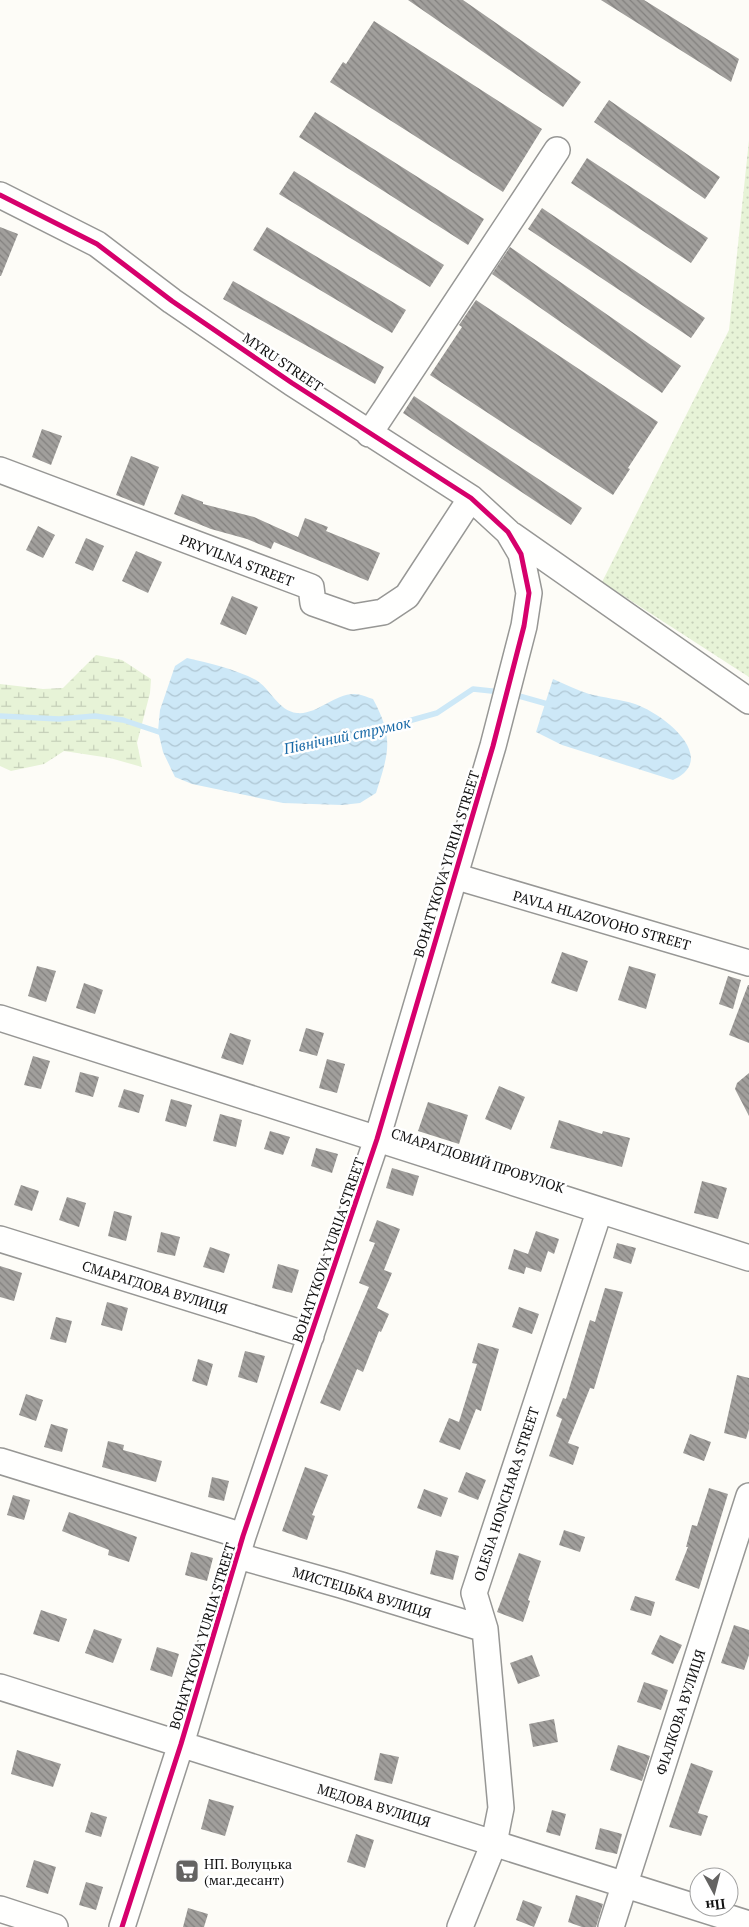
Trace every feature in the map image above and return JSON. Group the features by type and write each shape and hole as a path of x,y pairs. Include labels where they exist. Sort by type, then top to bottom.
{"street":[{"path":"369,434 557,150"},
{"name":"MYRU STREET","path":"0,195 97,244 172,301 369,434 471,498 508,532 521,554 526,575"},
{"name":"PRYVILNA STREET","path":"0,470 311,587 313,603 353,617 383,612 407,596 471,498"},
{"path":"508,532 749,701"},
{"name":"BOHATYKOVA YURIIA STREET","path":"122,1927 181,1744 240,1546 377,1139 493,746 524,626 529,593 526,575"},
{"name":"PAVLA HLAZOVOHO STREET","path":"454,876 749,963"},
{"name":"СМАРАГДОВИЙ ПРОВУЛОК","path":"0,1018 599,1212 749,1258"},
{"name":"OLESIA HONCHARA STREET","path":"460,1927 494,1843 501,1808 485,1630 474,1593 599,1212"},
{"name":"СМАРАГДОВА ВУЛИЦЯ","path":"0,1239 311,1336"},
{"name":"МИСТЕЦЬКА ВУЛИЦЯ","path":"0,1460 341,1584 485,1630"},
{"name":"ФІАЛКОВА ВУЛИЦЯ","path":"611,1927 749,1496"},
{"name":"МЕДОВА ВУЛИЦЯ","path":"0,1687 749,1924"},
{"path":"0,1910 55,1927"}],"green space":[{"path":"749,140 749,677 602,582 729,330"},
{"path":"96,655 122,660 151,679 150,693 137,743 142,767 110,758 64,751 44,764 11,771 0,766 0,684 43,689 63,688"}],"water":[{"path":"187,658 213,664 256,680 279,704 297,713 312,711 339,697 347,695 359,694 373,699 387,735 386,756 376,793 360,803 342,805 283,803 192,784 175,777 163,752 158,731 160,710 175,666"},
{"path":"553,679 589,694 635,704 661,718 685,741 691,758 688,769 673,780 562,745 536,732"}],"building":[{"path":"408,0 463,0 581,82 563,107"},
{"path":"601,0 644,0 739,59 731,82"},
{"path":"374,21 542,129 503,192 330,82 343,62 346,64"},
{"path":"609,100 720,177 705,199 594,122"},
{"path":"315,112 484,219 468,245 299,137"},
{"path":"587,158 708,238 691,263 571,183"},
{"path":"294,171 444,265 430,287 279,194"},
{"path":"542,208 705,318 691,338 528,229"},
{"path":"0,227 18,234 1,276 0,276"},
{"path":"267,227 406,310 392,333 253,250"},
{"path":"510,247 681,366 662,393 492,274"},
{"path":"233,281 384,367 375,384 223,299"},
{"path":"476,300 658,422 613,495 430,375 462,327 459,325"},
{"path":"414,396 582,508 571,525 403,413"},
{"path":"42,429 62,436 51,465 32,457"},
{"path":"131,456 159,467 144,506 116,495"},
{"path":"182,494 203,502 203,504 254,517 298,537 305,518 328,527 326,531 380,553 368,581 274,542 271,549 247,539 211,529 174,514"},
{"path":"38,526 55,535 43,558 26,550"},
{"path":"86,538 104,546 93,571 75,563"},
{"path":"136,551 162,562 148,593 122,581"},
{"path":"232,596 258,607 246,635 220,624"},
{"path":"562,952 588,961 577,992 551,983"},
{"path":"37,966 56,971 46,1002 28,996"},
{"path":"629,966 656,974 646,1009 618,1000"},
{"path":"728,976 741,980 733,1009 719,1004"},
{"path":"84,983 103,990 95,1014 76,1008"},
{"path":"749,985 749,1043 729,1035"},
{"path":"306,1028 324,1033 317,1056 299,1051"},
{"path":"230,1033 251,1040 243,1065 221,1058"},
{"path":"33,1056 50,1061 41,1089 24,1085"},
{"path":"327,1059 345,1064 337,1093 319,1088"},
{"path":"80,1072 99,1077 93,1097 75,1092"},
{"path":"749,1073 749,1116 735,1089 737,1083"},
{"path":"499,1086 525,1097 511,1130 485,1119"},
{"path":"124,1089 144,1095 139,1113 118,1107"},
{"path":"171,1099 192,1105 186,1127 165,1121"},
{"path":"428,1102 468,1115 459,1144 418,1131"},
{"path":"220,1114 242,1120 236,1147 213,1141"},
{"path":"559,1120 602,1134 603,1131 630,1138 622,1167 550,1148"},
{"path":"270,1131 290,1137 283,1155 264,1149"},
{"path":"316,1148 338,1154 332,1173 311,1166"},
{"path":"392,1168 419,1176 413,1196 386,1188"},
{"path":"702,1181 727,1188 718,1219 694,1213"},
{"path":"21,1185 39,1191 32,1211 14,1205"},
{"path":"67,1197 86,1203 79,1227 59,1220"},
{"path":"114,1211 132,1216 126,1241 108,1236"},
{"path":"377,1220 400,1229 384,1270 392,1273 377,1308 389,1314 381,1332 379,1331 363,1372 357,1369 340,1411 320,1403 369,1287 359,1283 375,1243 369,1241"},
{"path":"536,1231 559,1239 554,1254 548,1251 541,1272 526,1267 524,1274 508,1269 514,1249 528,1254"},
{"path":"161,1232 180,1237 175,1256 157,1252"},
{"path":"617,1243 636,1248 631,1264 613,1258"},
{"path":"210,1247 230,1254 224,1273 203,1267"},
{"path":"278,1264 299,1270 292,1293 272,1288"},
{"path":"0,1266 22,1273 14,1301 0,1297"},
{"path":"605,1288 623,1292 594,1389 590,1388 568,1443 579,1447 573,1465 549,1456 562,1419 556,1416 563,1398 566,1399 590,1320 595,1322"},
{"path":"107,1302 128,1308 122,1331 101,1325"},
{"path":"519,1307 539,1314 532,1334 512,1327"},
{"path":"56,1317 72,1321 66,1343 50,1339"},
{"path":"478,1343 499,1349 481,1411 476,1409 460,1450 439,1442 449,1418 459,1422 477,1364 472,1363"},
{"path":"245,1351 265,1356 257,1383 238,1377"},
{"path":"198,1359 213,1364 207,1386 192,1381"},
{"path":"737,1375 749,1378 749,1429 746,1439 724,1433"},
{"path":"26,1394 43,1400 36,1421 19,1415"},
{"path":"51,1424 68,1429 62,1452 44,1447"},
{"path":"690,1434 711,1442 704,1461 683,1453"},
{"path":"108,1441 124,1445 123,1450 162,1461 156,1482 102,1467"},
{"path":"305,1467 328,1475 312,1515 315,1516 307,1540 282,1531"},
{"path":"466,1472 486,1480 478,1500 458,1492"},
{"path":"212,1477 229,1481 224,1501 208,1497"},
{"path":"709,1488 728,1494 699,1589 675,1580 688,1547 686,1547 692,1525 697,1526"},
{"path":"424,1489 448,1498 441,1517 417,1508"},
{"path":"13,1495 30,1500 24,1520 7,1515"},
{"path":"69,1512 137,1537 129,1562 108,1555 109,1550 62,1531"},
{"path":"564,1530 585,1537 580,1552 559,1545"},
{"path":"436,1550 459,1556 453,1580 430,1574"},
{"path":"191,1552 213,1558 207,1581 185,1575"},
{"path":"519,1553 541,1561 523,1622 497,1612"},
{"path":"635,1596 655,1602 651,1616 630,1610"},
{"path":"41,1610 67,1619 59,1642 33,1634"},
{"path":"734,1625 749,1630 749,1655 744,1670 721,1663"},
{"path":"94,1629 122,1639 113,1663 85,1653"},
{"path":"660,1635 682,1645 673,1664 651,1654"},
{"path":"157,1647 179,1654 172,1677 150,1670"},
{"path":"532,1655 540,1676 518,1684 510,1663"},
{"path":"644,1682 668,1690 661,1710 637,1702"},
{"path":"554,1719 558,1742 533,1747 529,1724"},
{"path":"618,1745 650,1756 642,1781 610,1770"},
{"path":"17,1750 61,1764 53,1787 11,1774"},
{"path":"380,1753 399,1757 392,1784 374,1780"},
{"path":"691,1763 713,1771 698,1813 708,1816 701,1836 669,1827"},
{"path":"209,1799 234,1806 225,1836 201,1829"},
{"path":"552,1810 566,1814 560,1836 546,1832"},
{"path":"91,1812 107,1817 101,1837 85,1832"},
{"path":"600,1828 622,1834 617,1854 595,1849"},
{"path":"356,1834 374,1840 365,1868 347,1862"},
{"path":"34,1860 56,1867 48,1894 26,1887"},
{"path":"86,1882 103,1887 96,1910 79,1905"},
{"path":"576,1895 603,1904 596,1927 582,1927 568,1922"},
{"path":"523,1900 542,1907 534,1927 516,1920"},
{"path":"188,1908 208,1914 204,1927 183,1927"}],"waterway":[{"name":"Північний струмок","path":"380,729 437,713 473,689 501,692"},
{"name":"Північний струмок","path":"512,694 551,705"},
{"name":"Північний струмок","path":"0,716 59,719 95,716 123,720 165,734"}],"cycle path":[{"path":"0,195 97,244 172,301 292,383 471,498 508,532 521,554 529,593 524,626 493,746 377,1139 243,1536 181,1744 122,1927"}],"place":[{"name":"НП. Волуцька (маг.десант)","path":"187,1871"}]}
